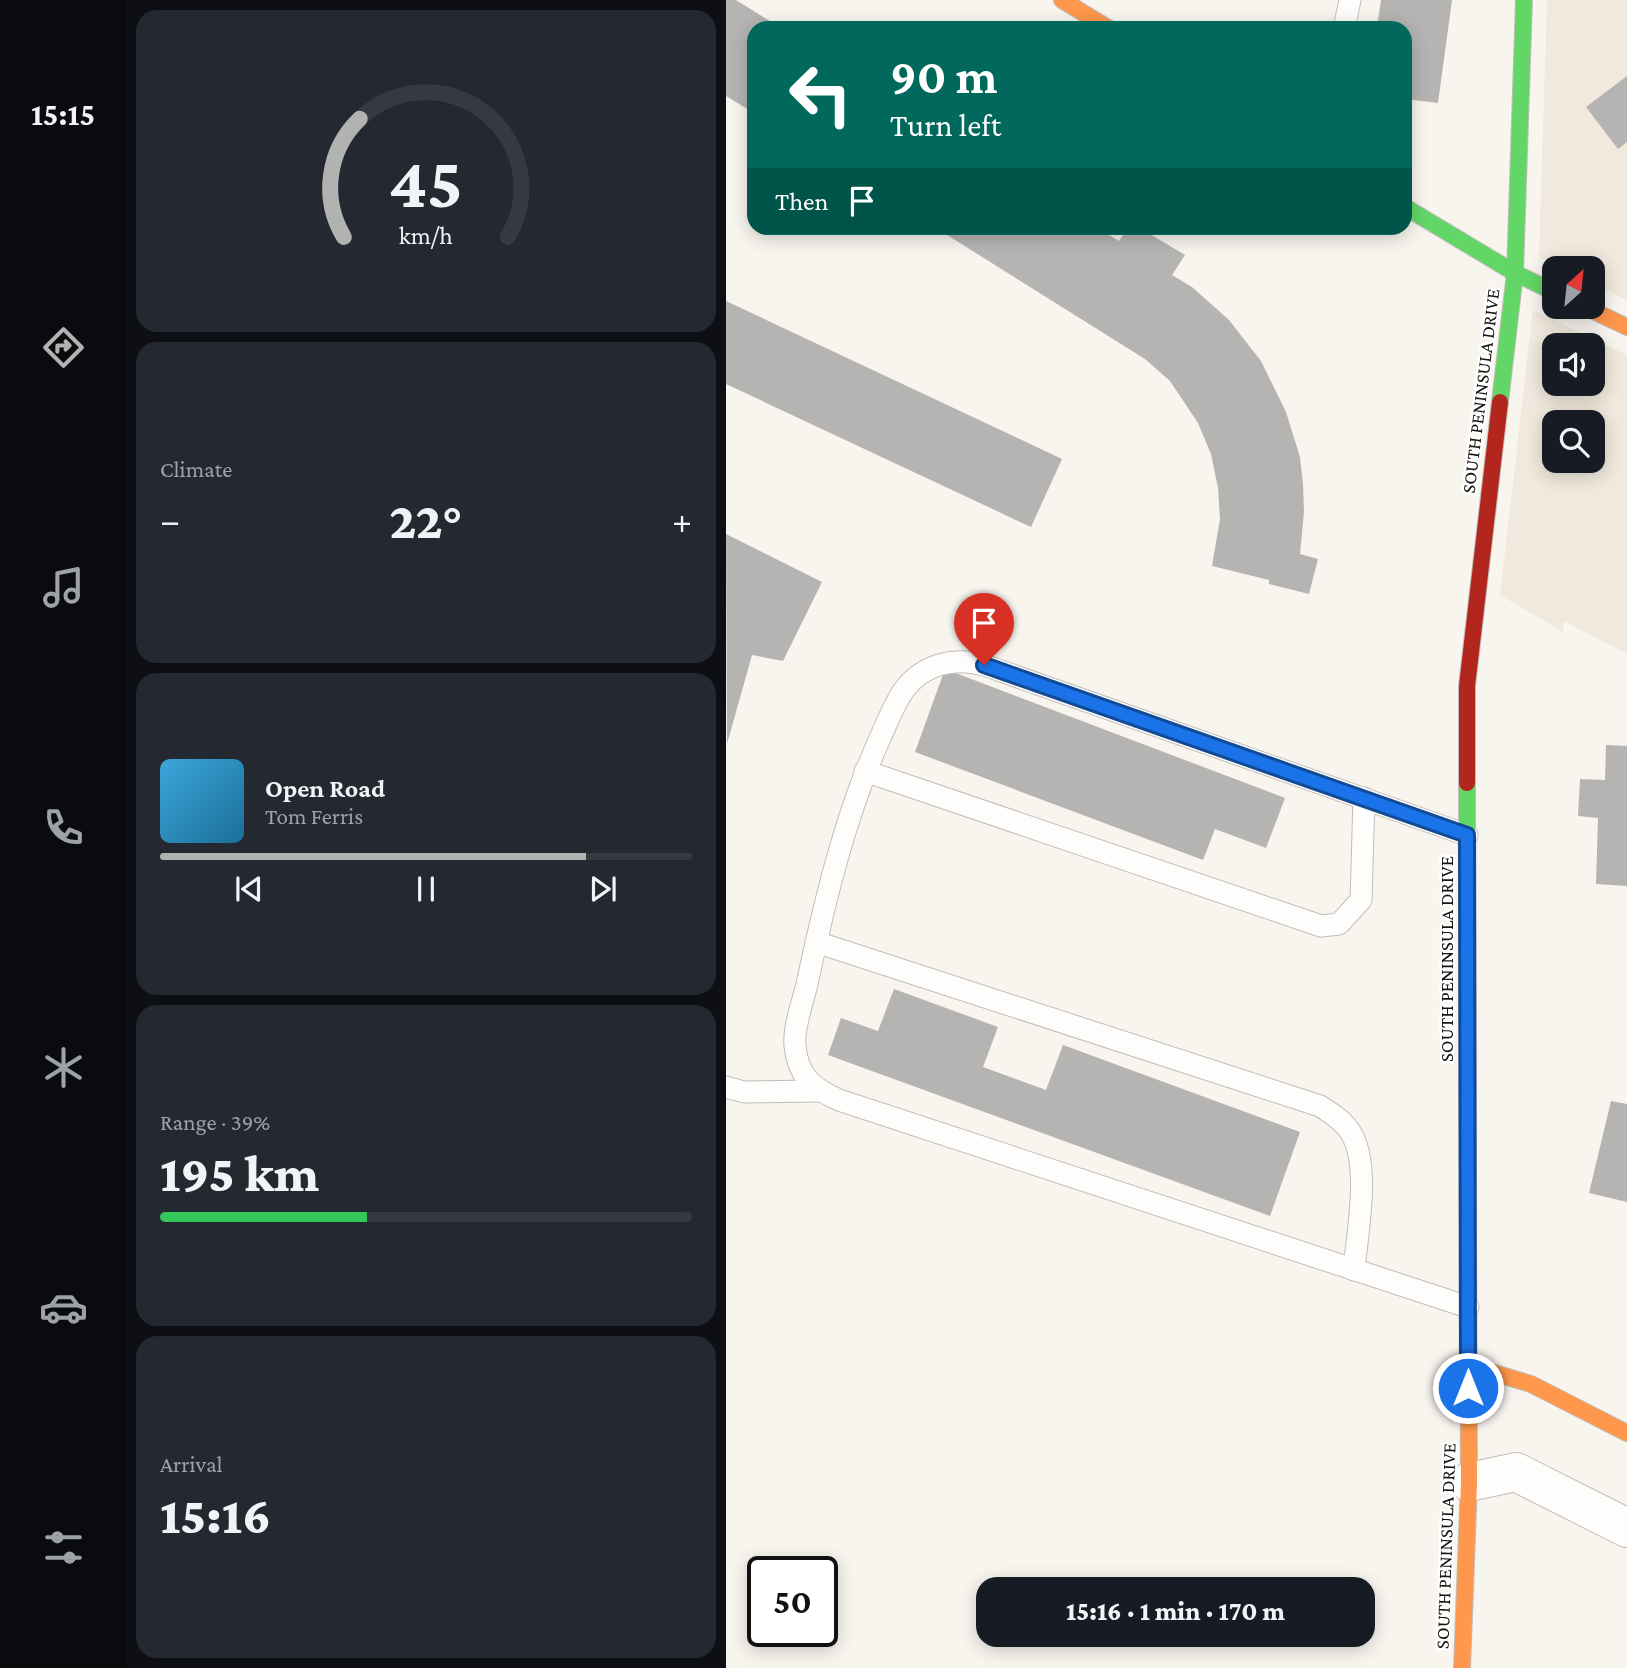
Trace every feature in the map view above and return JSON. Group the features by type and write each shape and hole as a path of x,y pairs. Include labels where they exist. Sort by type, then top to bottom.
{"main road":[{"path":"1061,0 1096,21"},
{"name":"SOUTH PENINSULA DRIVE","path":"1462,1668 1469,1482 1467,686 1515,273 1524,0"},
{"path":"1412,211 1542,286"},
{"path":"1605,316 1627,327"},
{"path":"1468,1365 1531,1384 1627,1433"}],"street":[{"path":"1469,1482 1516,1472 1627,1528"}],"lane":[{"path":"1346,21 1350,0"},
{"path":"1467,835 967,660 947,661 931,668 903,691 865,771 836,862 794,1043 805,1080 820,1091 1468,1307"},
{"path":"865,771 1321,926 1339,925 1361,900 1364,798"},
{"path":"816,942 1320,1106 1337,1117 1351,1132 1362,1170 1354,1270"},
{"path":"726,1087 744,1091 820,1091"}],"shaded area":[{"path":"1547,0 1627,0 1627,300 1605,289 1605,256 1539,257"},
{"path":"1533,310 1542,314 1542,319 1552,319 1581,333 1542,333 1542,396 1605,396 1605,344 1627,355 1627,654 1564,621 1563,632 1500,595"}],"building":[{"path":"726,0 736,0 770,21 747,21 747,109 726,96"},
{"path":"1381,0 1452,0 1438,103 1412,100 1412,21 1378,21"},
{"path":"1627,76 1627,142 1618,149 1586,107"},
{"path":"947,235 1109,235 1119,241 1123,235 1152,235 1185,255 1172,275 1192,287 1229,320 1261,361 1286,412 1300,457 1303,484 1304,512 1300,554 1318,559 1309,594 1269,584 1269,580 1212,566 1220,519 1218,488 1211,454 1198,423 1170,381 1145,359"},
{"path":"726,301 1062,459 1031,527 726,384"},
{"path":"726,534 822,582 783,661 752,655 727,744"},
{"path":"945,669 1285,798 1266,848 1215,829 1203,860 915,752"},
{"path":"1606,745 1627,746 1627,886 1596,884 1598,818 1578,816 1580,779 1605,780"},
{"path":"894,989 998,1027 983,1067 1046,1090 1063,1045 1300,1132 1270,1216 828,1055 841,1018 878,1031"},
{"path":"1611,1101 1627,1104 1627,1202 1589,1193"}],"traffic: fast":[{"path":"1500,402 1515,273 1524,0"},
{"path":"1412,211 1542,286"},
{"path":"1467,783 1468,1227"}],"traffic: slow":[{"path":"1062,0 1096,21"},
{"path":"1605,316 1627,327"},
{"path":"1462,1668 1469,1482 1468,1227"},
{"path":"1468,1365 1531,1384 1627,1433"}],"traffic: jam":[{"path":"1467,783 1467,686 1500,402"}],"route":[{"path":"984,665 1467,835 1468,1388"}]}
